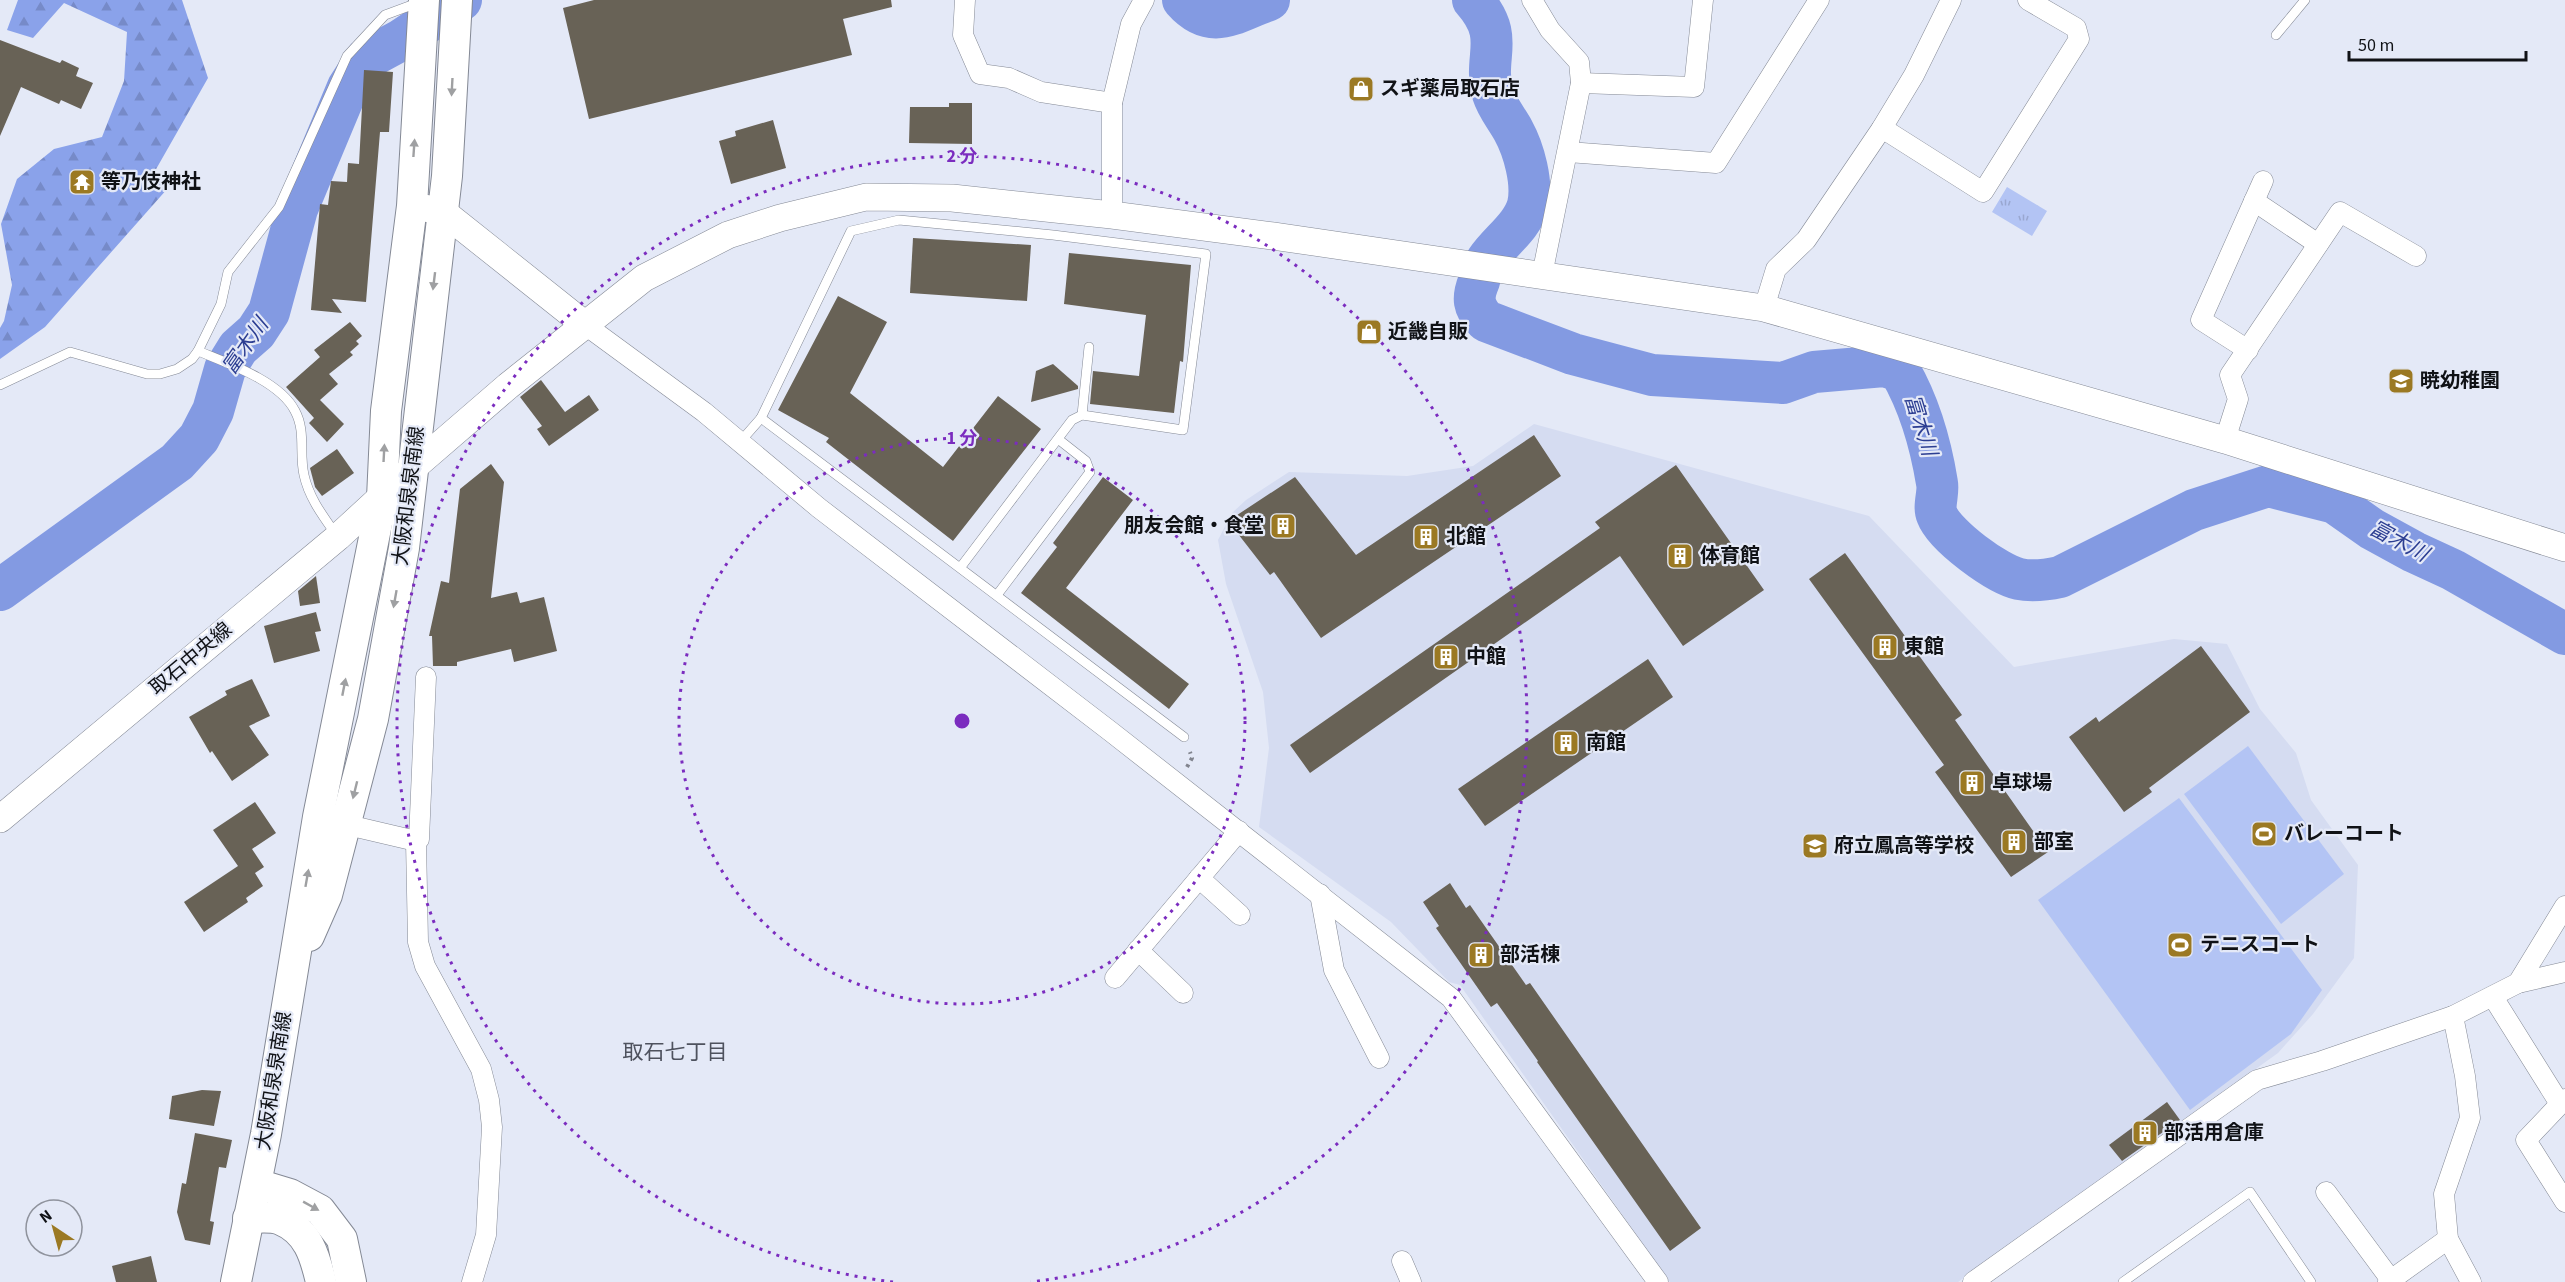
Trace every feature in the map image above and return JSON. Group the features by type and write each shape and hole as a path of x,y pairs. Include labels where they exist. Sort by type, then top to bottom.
{"main road":[{"name":"大阪和泉泉南線","path":"236,1282 257,1184 318,817 382,498 386,411 412,206 424,2"},
{"name":"大阪和泉泉南線","path":"291,977 327,895 346,826 373,719 404,548 442,211 456,14"},
{"path":"257,1184 290,1194 320,1210 342,1239 351,1282"},
{"path":"248,1218 280,1219 300,1232 314,1252 321,1282"}],"street":[{"path":"965,0 963,35 980,75 1009,78 1041,92 1112,103"},
{"path":"1112,215 1112,103 1131,24 1144,0"},
{"path":"1532,0 1550,30 1579,62 1581,83 1542,275"},
{"path":"1581,83 1694,87 1703,0"},
{"path":"1568,152 1716,163 1819,0"},
{"path":"1764,308 1776,269 1806,240 1882,128 1914,75 1951,0"},
{"path":"1882,128 1983,192 2079,39 2076,28 2028,0"},
{"path":"2247,350 2201,320 2263,181"},
{"name":"取石中央線","path":"0,819 338,537 413,468 584,324 644,279 728,235 780,218 866,197 952,198 1112,215 1208,240 1542,275 1764,308 2224,440 2565,548"},
{"path":"2254,201 2318,244"},
{"path":"412,206 442,211 584,324 704,412 819,508 1239,831 1451,998 1653,1280"},
{"path":"2224,440 2238,399 2230,375 2340,212 2416,256"},
{"path":"426,677 419,839 416,841 418,942 423,958 481,1069 489,1100 492,1128 486,1234 472,1282"},
{"path":"318,817 346,826 416,841"},
{"path":"1115,978 1239,831"},
{"path":"1199,878 1240,915"},
{"path":"1320,894 1334,970 1379,1058"},
{"path":"2518,983 2565,906"},
{"path":"1138,950 1183,993"},
{"path":"1973,1282 2257,1080 2322,1061 2452,1016 2518,983 2565,972"},
{"path":"2493,997 2562,1102 2526,1140 2565,1202"},
{"path":"2452,1016 2465,1076 2470,1118 2444,1194 2448,1239 2471,1282"},
{"path":"2326,1192 2389,1281 2448,1239"},
{"path":"1402,1261 1411,1282"}],"lane":[{"path":"2276,34 2305,0"},
{"path":"0,385 70,352 154,374 177,369 192,359 221,304 228,272 279,207 347,56 385,15 424,2"},
{"path":"740,442 761,418 851,231 899,220 1053,235 1208,240 1183,429 1082,415 1072,420 960,567"},
{"path":"1082,415 1089,347"},
{"path":"198,351 236,366 276,389 295,409 302,427 304,473 314,503 338,537"},
{"path":"761,418 1184,737"},
{"path":"997,595 1090,472 1086,461 1058,439"},
{"path":"2129,1280 2250,1192 2312,1282"}],"shaded area":[{"name":"府立鳳高等学校","path":"1534,424 1869,516 2014,667 2174,639 2227,644 2260,709 2296,753 2311,800 2358,865 2354,958 2313,1014 2278,1053 1958,1282 1670,1282 1460,985 1449,982 1391,922 1259,827 1269,748 1263,692 1226,584 1218,540 1232,513 1246,500 1289,472 1407,476 1473,466"}],"green space":[{"name":"等乃伎神社","path":"18,0 182,0 208,78 151,178 168,188 45,327 0,359 0,328 4,321 12,285 1,224 17,179 54,149 102,137 124,81 127,32 64,3 33,38 7,30"},
{"path":"2007,187 2047,211 2032,236 1992,212"},
{"name":"バレーコート","path":"2248,746 2344,874 2281,924 2184,794"},
{"name":"テニスコート","path":"2179,798 2322,990 2291,1034 2190,1110 2038,900"}],"building":[{"path":"594,0 891,0 892,7 843,19 852,55 589,119 563,8"},
{"path":"0,40 60,63 62,60 79,68 76,76 93,83 81,109 61,100 59,104 21,87 0,136"},
{"path":"364,70 393,72 389,132 380,132 366,302 332,299 342,313 311,310 320,204 328,205 331,181 347,182 348,163 359,164"},
{"path":"949,103 972,103 972,144 909,143 910,107 949,107"},
{"path":"773,120 786,168 731,184 719,141 736,136 735,131"},
{"path":"913,238 1031,245 1027,301 910,293"},
{"path":"1069,253 1191,265 1183,362 1180,361 1174,413 1090,404 1093,371 1139,376 1146,315 1064,304"},
{"path":"838,296 887,322 850,393 943,467 998,396 1041,429 953,541 826,442 829,438 778,410"},
{"path":"350,322 362,336 356,341 359,344 350,352 353,355 329,374 338,384 320,400 344,424 327,442 309,423 314,418 286,387 320,357 314,350"},
{"path":"1053,364 1078,386 1078,389 1031,402 1036,371"},
{"path":"541,380 565,412 589,395 599,410 549,446 537,429 542,426 520,397"},
{"name":"北館","path":"1534,435 1561,476 1321,638 1274,572 1270,575 1228,521 1295,477 1356,555"},
{"path":"337,449 354,473 322,496 315,487 310,468"},
{"path":"491,464 504,482 491,598 517,592 520,603 544,597 557,651 514,662 511,649 457,662 457,666 433,666 432,636 429,636 441,581 449,583 460,489"},
{"path":"1676,465 1764,590 1683,646 1620,556 1310,773 1290,745 1600,528 1595,522"},
{"path":"1103,477 1133,500 1066,588 1189,684 1169,709 1021,593 1057,547 1053,543"},
{"path":"1845,553 1962,715 1955,720 2048,852 2011,877 1935,772 1944,765 1809,579"},
{"path":"316,576 320,603 300,606 298,591"},
{"path":"316,612 321,631 315,632 320,651 274,663 264,626"},
{"path":"2201,646 2250,712 2149,788 2152,792 2124,812 2069,737 2096,717 2099,722"},
{"name":"南館","path":"1648,659 1673,697 1485,826 1458,789"},
{"path":"252,679 270,716 249,726 269,755 232,781 212,751 210,753 189,717 227,695 225,691"},
{"path":"255,802 276,833 252,849 264,867 255,873 263,886 246,898 248,902 204,932 184,902 238,866 213,830"},
{"path":"1450,883 1466,908 1470,905 1526,985 1530,983 1701,1228 1670,1251 1497,1003 1491,1007 1436,928 1439,926 1423,902"},
{"path":"202,1090 221,1091 214,1126 169,1119 172,1096"},
{"name":"部活用倉庫","path":"2167,1102 2180,1120 2122,1161 2109,1145"},
{"path":"195,1133 232,1140 226,1168 219,1167 210,1221 214,1222 210,1245 185,1240 177,1212 182,1183 186,1184"},
{"path":"151,1256 157,1282 116,1282 112,1266"}],"waterway":[{"name":"富木川","path":"0,590 177,462 199,438 213,411 225,369 238,348 256,332 269,312 297,209 348,87 366,59 401,40 461,0"},
{"name":"富木川","path":"1183,0 1194,10 1214,17 1235,14 1269,0"},
{"name":"富木川","path":"1473,0 1489,26 1492,47 1490,80 1493,94 1521,147 1529,187 1528,205 1521,220 1492,253 1483,267 1475,302 1478,311 1486,321 1573,354 1652,375 1783,383 1814,372 1884,366 1900,371 1913,397 1928,440 1937,483 1937,515 1942,524 1985,562 2019,579 2040,580 2060,577 2194,510 2268,486 2335,503 2372,529 2453,570 2565,634"}],"place":[{"name":"スギ薬局取石店","path":"1361,89"},
{"name":"等乃伎神社","path":"82,182"},
{"name":"近畿自販","path":"1369,332"},
{"name":"暁幼稚園","path":"2401,381"},
{"name":"朋友会館・食堂","path":"1283,526"},
{"name":"北館","path":"1426,537"},
{"name":"体育館","path":"1680,556"},
{"name":"東館","path":"1885,647"},
{"name":"中館","path":"1446,657"},
{"name":"南館","path":"1566,743"},
{"name":"卓球場","path":"1972,783"},
{"name":"バレーコート","path":"2264,834"},
{"name":"部室","path":"2014,842"},
{"name":"府立鳳高等学校","path":"1815,846"},
{"name":"テニスコート","path":"2180,945"},
{"name":"部活棟","path":"1481,955"},
{"name":"部活用倉庫","path":"2145,1133"}],"district":[{"name":"取石七丁目","path":"675,1052"}]}
